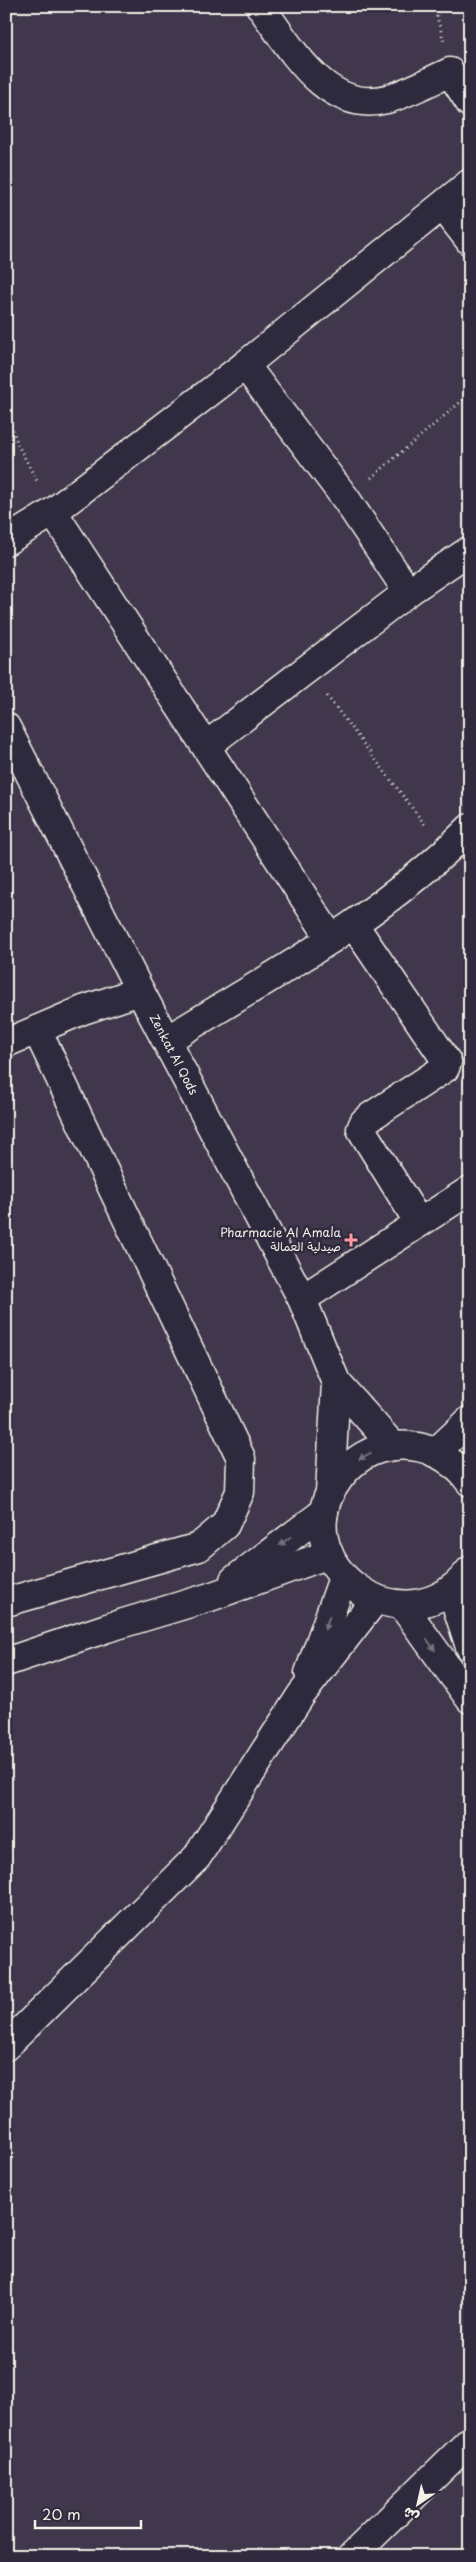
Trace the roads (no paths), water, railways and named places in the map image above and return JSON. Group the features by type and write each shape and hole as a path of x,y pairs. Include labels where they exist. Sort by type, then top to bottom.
{"street":[{"path":"260,6 314,78 341,96 362,102 386,99 450,72 470,104"},
{"path":"6,541 53,512 245,365 470,183"},
{"path":"443,206 470,241"},
{"path":"245,365 346,499 408,592"},
{"path":"53,512 331,940"},
{"path":"206,746 308,671 408,592 470,550"},
{"name":"Zenkat Al Qods","path":"6,727 140,991 302,1299 336,1382"},
{"path":"167,1040 354,925 446,852 470,828"},
{"path":"354,925 447,1062 445,1068 364,1122 361,1129 420,1223"},
{"path":"6,1043 84,1010 140,991"},
{"path":"6,1602 199,1547 225,1525 240,1492 241,1458 37,1030"},
{"path":"302,1299 470,1190"},
{"path":"336,1382 393,1446"},
{"path":"336,1382 324,1533 329,1554 343,1578 358,1591 375,1600 402,1605 433,1599 451,1590 470,1570"},
{"path":"435,1453 470,1420"},
{"path":"210,1597 327,1502 341,1475 356,1461 374,1451 393,1446 411,1446 435,1453 458,1467 470,1482"},
{"path":"6,1662 107,1628 210,1597 329,1554"},
{"path":"301,1696 343,1578"},
{"path":"451,1590 470,1646"},
{"path":"6,2046 197,1857 301,1696 375,1600"},
{"path":"402,1605 470,1699"},
{"path":"352,2556 466,2452"}],"place":[{"name":"Pharmacie Al Amala صيدلية العمالة","path":"351,1240"}]}
